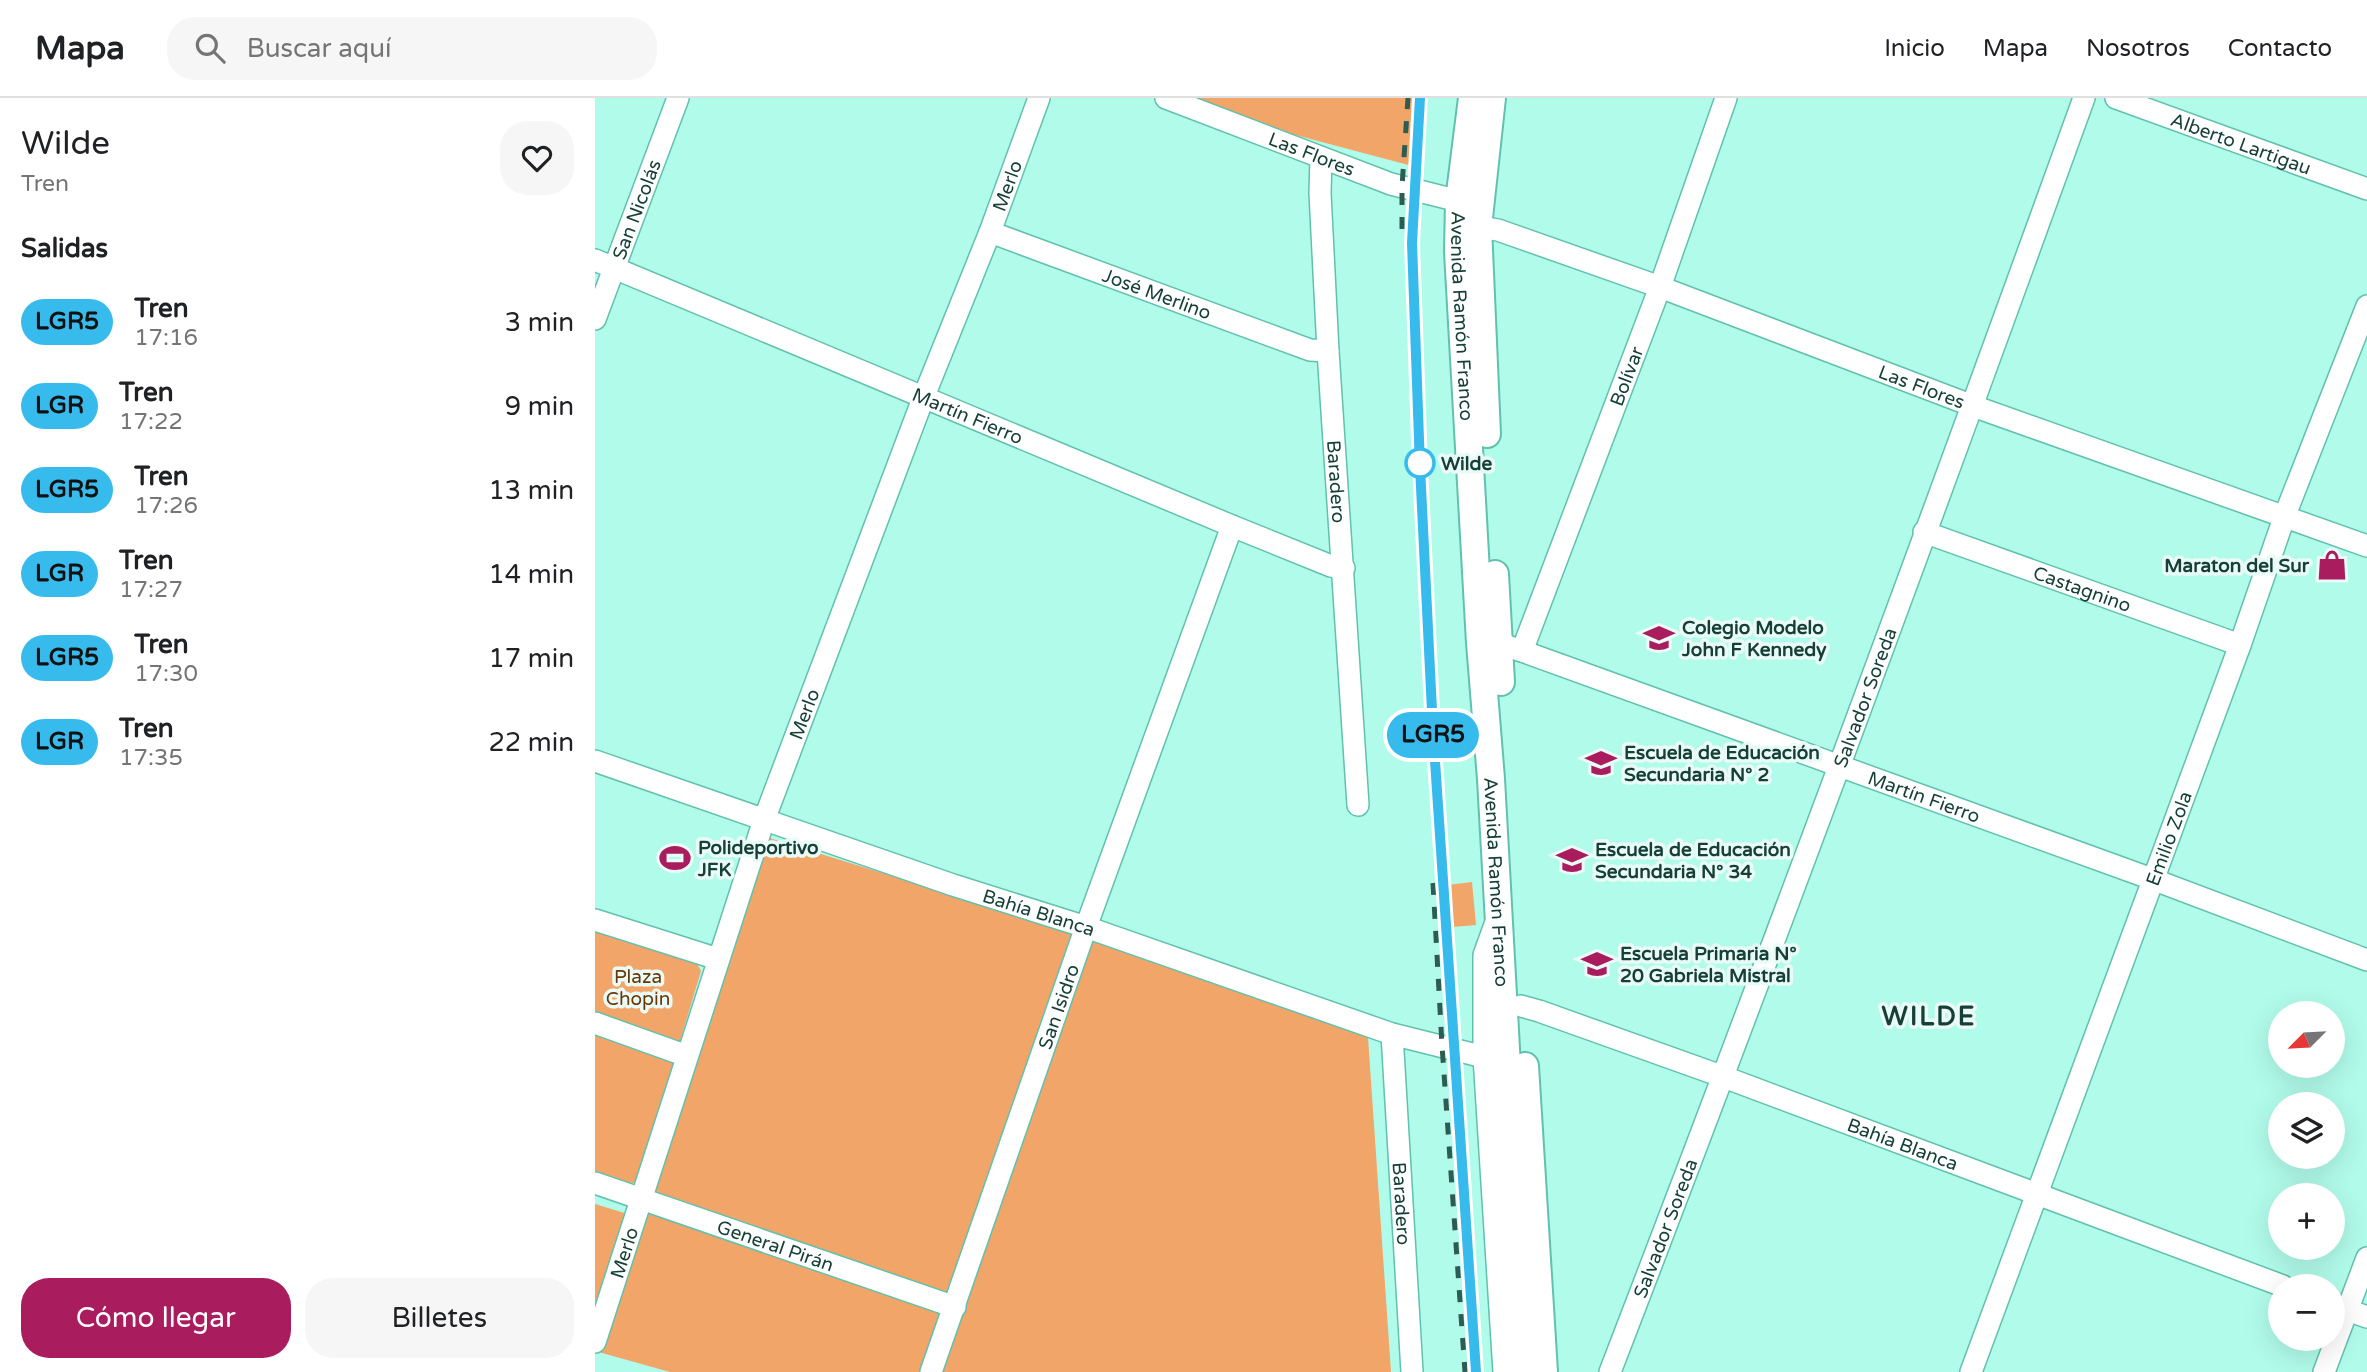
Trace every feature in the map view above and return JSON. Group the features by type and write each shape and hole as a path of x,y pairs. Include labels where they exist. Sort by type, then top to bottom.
{"main road":[{"name":"Avenida Ramón Franco","path":"1472,98 1459,201 1458,252 1500,646 1499,915 1532,1370"},
{"name":"Avenida Ramón Franco","path":"1492,98 1478,227 1478,254 1521,1006 1532,1370"}],"street":[{"name":"San Nicolás","path":"595,319 605,264 678,98"},
{"name":"Merlo","path":"595,1342 764,820 1039,98"},
{"name":"Las Flores","path":"1167,98 1391,184 1459,201"},
{"name":"Bolívar","path":"1500,646 1660,287 1726,98"},
{"name":"Salvador Soreda","path":"1610,1372 1724,1077 1924,532 1973,406 2084,98"},
{"name":"Alberto Lartigau","path":"2116,98 2367,189"},
{"name":"Baradero","path":"1321,158 1320,193 1328,351 1358,805"},
{"name":"Las Flores","path":"1478,227 1498,230 1660,287 1973,406 2367,546"},
{"name":"José Merlino","path":"990,232 1310,350 1328,351"},
{"name":"Martín Fierro","path":"605,264 1232,526 1331,566 1344,568"},
{"name":"Emilio Zola","path":"1971,1372 2240,645 2284,515 2367,306"},
{"name":"San Isidro","path":"932,1372 1086,928 1232,526"},
{"name":"Castagnino","path":"1924,532 2240,645"},
{"name":"Martín Fierro","path":"1500,646 1839,765 2367,960"},
{"name":"Bahía Blanca","path":"595,761 1392,1034 1484,1056"},
{"path":"1499,915 1483,955 1484,1056 1502,1333 1509,1346 1532,1370"},
{"path":"595,920 718,959"},
{"name":"Bahía Blanca","path":"1521,1006 1724,1077 2268,1280"},
{"path":"595,1023 687,1056"},
{"name":"Baradero","path":"1392,1034 1412,1372"},
{"name":"General Pirán","path":"595,1183 955,1307"},
{"path":"2324,1372 2367,1258"}],"green space":[{"path":"1422,98 1416,167 1163,100"},
{"path":"756,834 1367,1023 1391,1372 670,1372 595,1351 595,1204 631,1215"},
{"path":"1472,882 1476,925 1452,927 1448,885"},
{"name":"Plaza Chopin","path":"595,929 696,962 701,971 680,1041 675,1043 595,1016"},
{"path":"595,1032 673,1060 675,1068 636,1181 627,1187 595,1176"}],"railway":[{"path":"1402,229 1408,98"},
{"path":"1420,98 1412,243 1420,467 1433,731 1476,1372"},
{"path":"1433,883 1465,1372"}],"train":[{"name":"LGR5","path":"1420,98 1413,190 1413,311 1433,731 1476,1372"}],"place":[{"name":"Wilde","path":"1420,463"},
{"name":"Maraton del Sur","path":"2332,565"},
{"name":"Colegio Modelo John F Kennedy","path":"1659,638"},
{"name":"Escuela de Educación Secundaria N° 2","path":"1601,763"},
{"name":"Polideportivo JFK","path":"675,858"},
{"name":"Escuela de Educación Secundaria N° 34","path":"1572,860"},
{"name":"Escuela Primaria N° 20 Gabriela Mistral","path":"1597,964"}],"district":[{"name":"WILDE","path":"1929,1016"}]}
